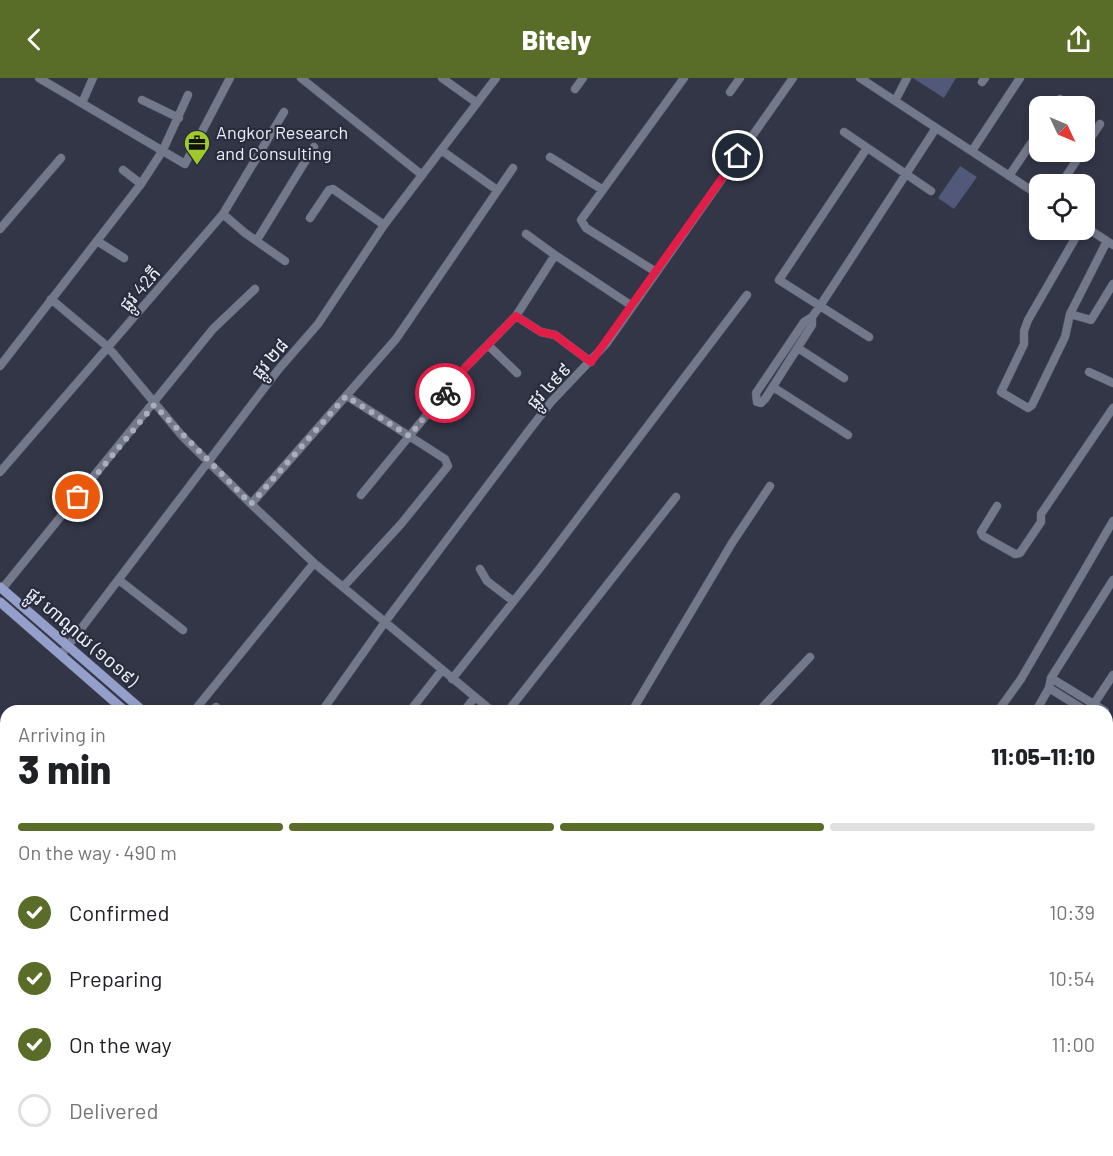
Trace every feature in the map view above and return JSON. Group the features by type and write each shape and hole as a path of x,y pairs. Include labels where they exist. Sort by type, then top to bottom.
{"main road":[{"name":"ផ្លូវ ហាណូយ (១០១៩)","path":"1,588 136,705"},
{"name":"ផ្លូវ ហាណូយ (១០១៩)","path":"0,602 118,705"}],"street":[{"path":"39,78 53,81 81,103 185,164 230,78"},
{"path":"81,103 93,78"},
{"path":"301,78 422,175"},
{"path":"442,78 477,103"},
{"name":"ផ្លូវ ២៨","path":"61,655 278,370 318,324 384,225 496,78"},
{"path":"575,89 583,78"},
{"path":"656,272 585,228 581,220 684,78"},
{"path":"730,92 740,78"},
{"name":"ផ្លូវ ៤៩៩","path":"326,705 385,622 551,402 591,362 793,78"},
{"path":"860,78 1029,189"},
{"path":"895,101 907,78"},
{"path":"972,151 1020,78"},
{"path":"0,366 141,184 163,150 189,95"},
{"path":"142,100 178,118"},
{"name":"ផ្លូវ 42ភី","path":"0,472 223,214 284,112"},
{"path":"1095,132 1100,124"},
{"path":"812,317 813,325 773,387 761,403 754,399 804,322 812,317 820,306 936,128"},
{"path":"844,132 931,190"},
{"path":"1009,176 1029,146"},
{"path":"257,240 314,147"},
{"path":"867,147 779,279 869,337"},
{"path":"441,150 497,190"},
{"path":"550,157 603,190"},
{"path":"0,230 61,158"},
{"path":"251,504 396,339 513,168"},
{"path":"123,170 141,184"},
{"path":"310,218 333,189 384,225"},
{"path":"223,214 285,261"},
{"path":"1074,240 1028,320 1024,331 1024,344 1001,392 1028,408 1032,405 1065,337 1070,314 1110,243 1095,233"},
{"path":"526,234 632,306"},
{"path":"97,241 124,258"},
{"path":"361,495 466,367 516,316 555,255"},
{"path":"1070,314 1091,320 1113,284"},
{"path":"1,588 154,405 220,321 255,289"},
{"path":"452,679 747,295"},
{"path":"51,299 108,347 154,405 207,462 314,563 485,705"},
{"path":"516,316 541,332 555,335 591,362"},
{"path":"488,345 517,372"},
{"path":"798,348 844,378"},
{"path":"1089,372 1113,383"},
{"path":"773,387 848,435"},
{"path":"344,586 401,524 448,466 445,459 346,396"},
{"path":"997,506 981,532 983,536 1015,554 1020,553 1041,522 1041,514 1113,408"},
{"path":"636,705 732,543 770,486"},
{"path":"513,705 676,497"},
{"path":"1003,705 1021,679 1113,521"},
{"path":"199,705 314,563"},
{"path":"480,569 487,580 513,601"},
{"path":"119,580 183,630"},
{"path":"1039,705 1049,688 1051,678 1113,580"},
{"path":"765,705 810,657"},
{"path":"415,705 442,670"},
{"path":"1093,705 1113,675"},
{"path":"1051,678 1082,697 1087,705"},
{"path":"1049,688 1071,705"},
{"path":"469,705 475,697"},
{"path":"1077,705 1082,697"}],"shaded area":[{"path":"913,78 956,78 944,98"},
{"path":"960,166 977,177 954,209 938,198"}],"way so far":[{"path":"78,497 154,405 251,504 346,396 409,436 445,393"}],"place":[{"name":"Angkor Research and Consulting","path":"197,166"}],"route":[{"path":"445,393 466,367 516,316 541,332 555,335 591,362 738,156"}]}
